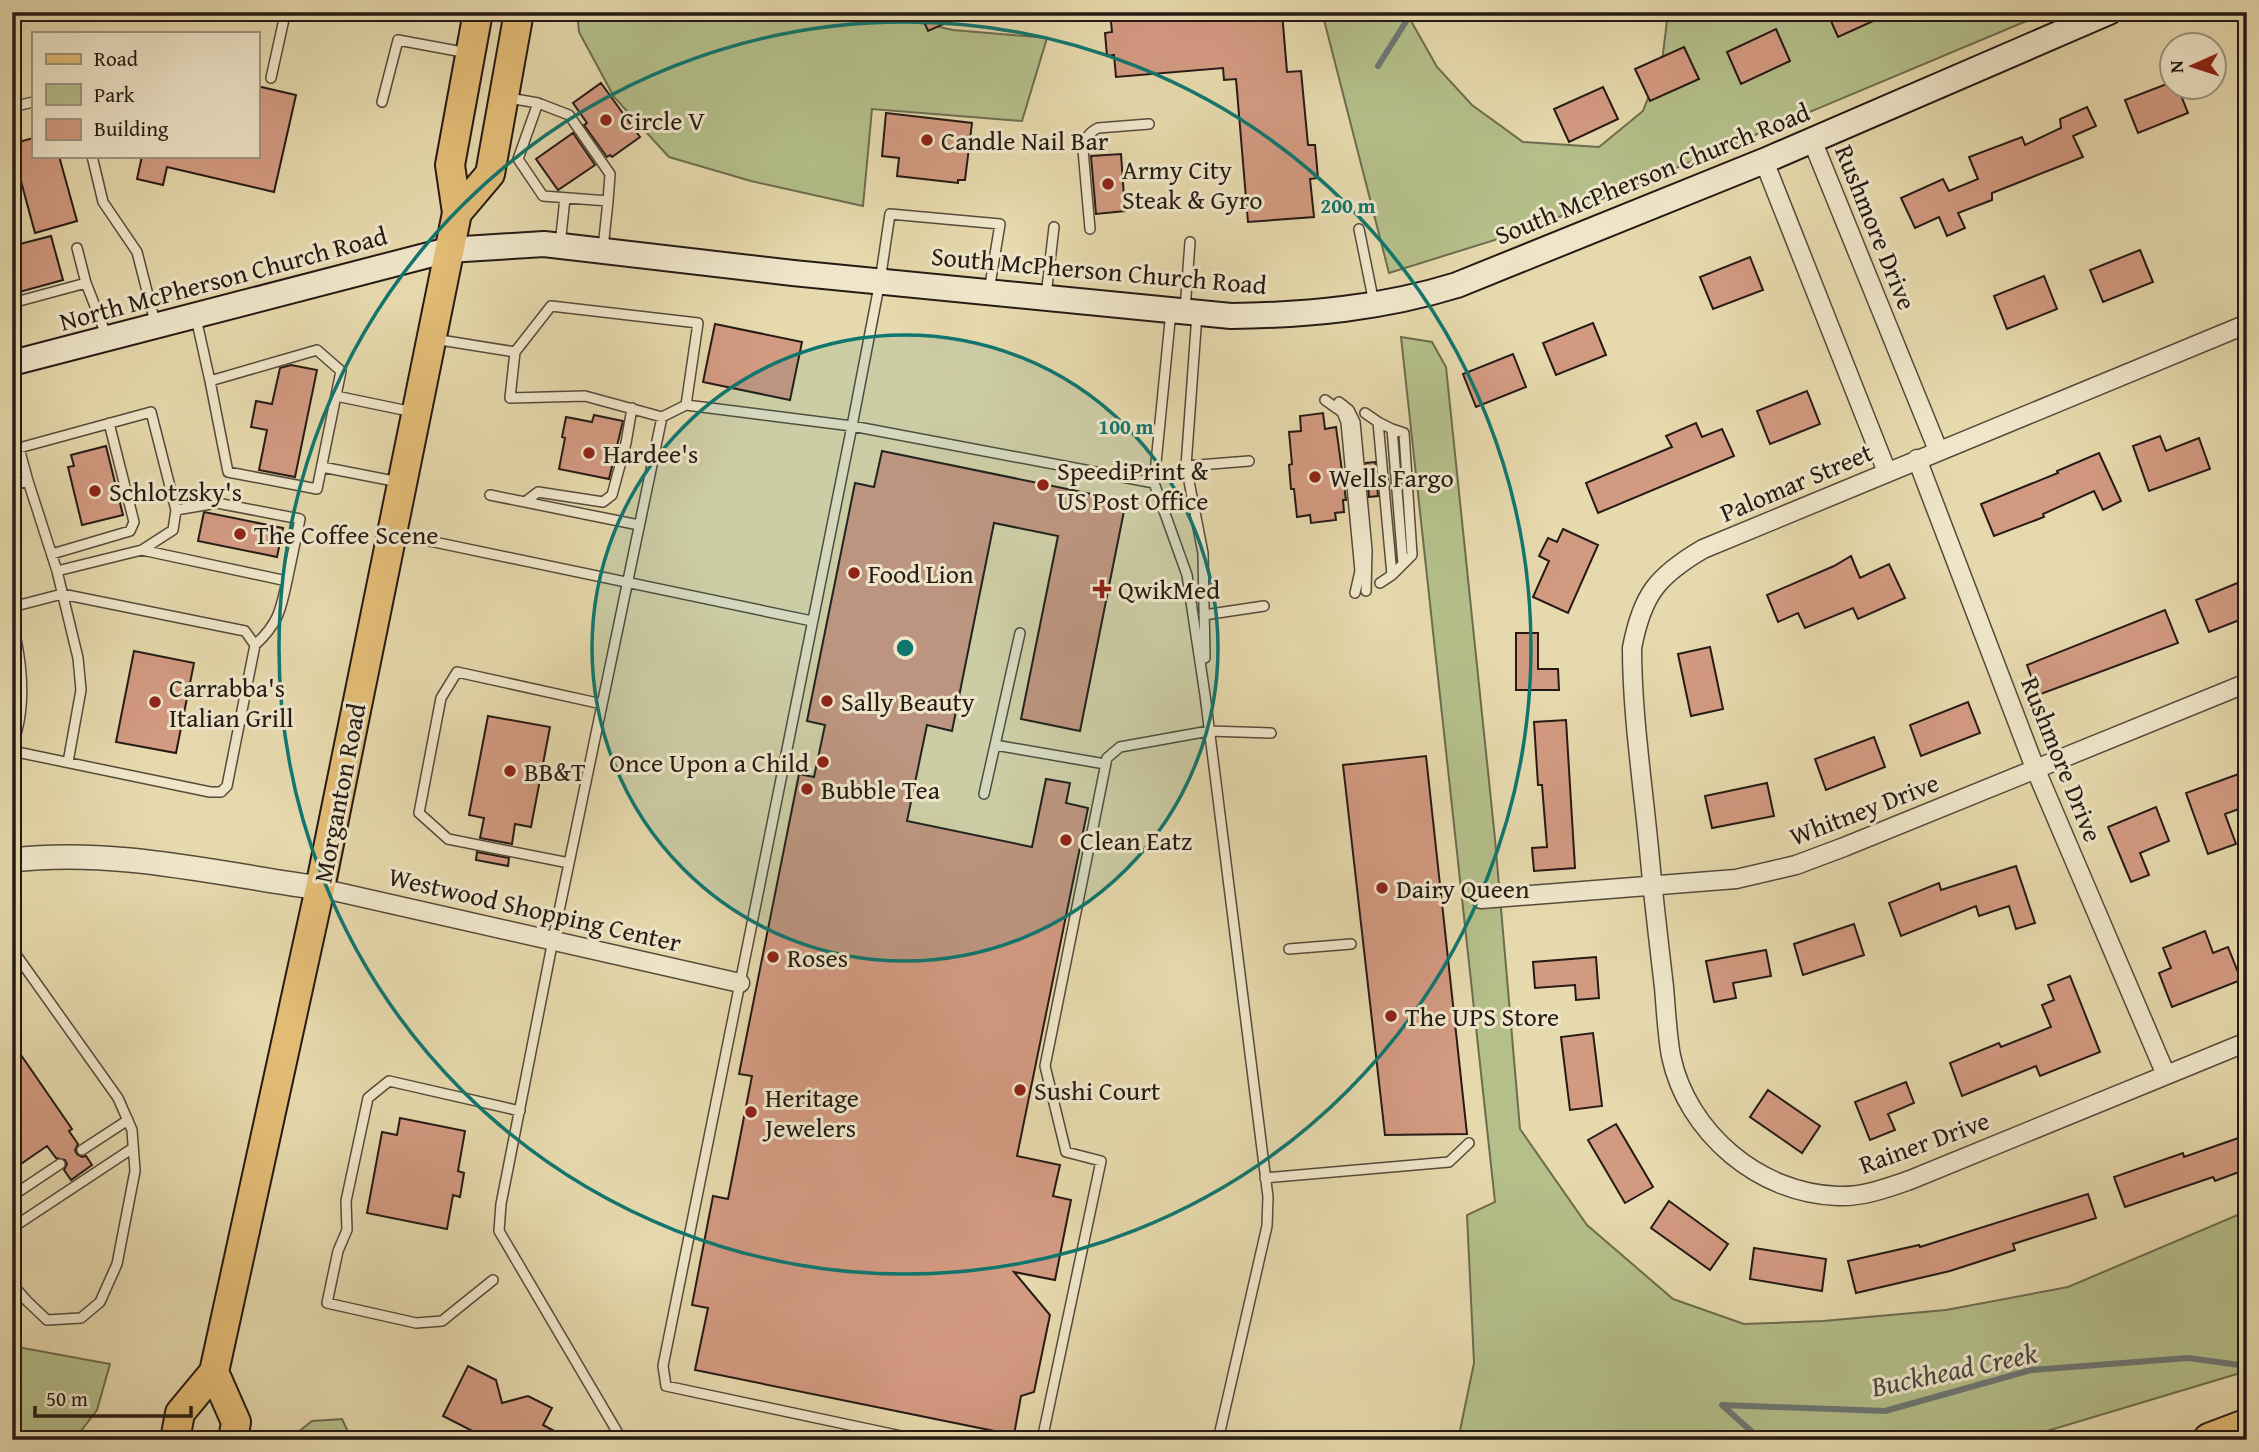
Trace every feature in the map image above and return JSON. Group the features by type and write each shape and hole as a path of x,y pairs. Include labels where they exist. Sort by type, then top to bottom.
{"highway":[{"path":"2210,1440 2247,1426"}],"main road":[{"name":"Morganton Road","path":"175,1440 180,1413 214,1372 320,888 457,213 450,165 478,12"},
{"name":"Morganton Road","path":"457,213 490,174 509,145 504,97 519,12"},
{"name":"South McPherson Church Road","path":"448,250 544,244 1231,316 1288,315 1375,305 1416,298 1457,285 1764,161 2109,12"},
{"name":"North McPherson Church Road","path":"12,363 448,250"},
{"path":"214,1372 236,1422 233,1440"}],"street":[{"name":"Rushmore Drive","path":"1812,140 1938,450"},
{"path":"1764,161 1887,472"},
{"name":"Palomar Street","path":"1652,885 1632,648 1637,620 1650,594 1679,563 1703,549 1938,450 2247,324"},
{"name":"Rushmore Drive","path":"1917,459 2035,768 2166,1074"},
{"path":"12,642 17,668 17,697 12,733"},
{"name":"Whitney Drive","path":"1481,899 1735,878 1796,865 2247,683"},
{"path":"12,860 106,856 176,864 244,878 320,888"},
{"name":"Rainer Drive","path":"1652,885 1672,1057 1682,1088 1696,1113 1732,1156 1755,1173 1781,1185 1809,1193 1837,1196 1879,1190 1910,1181 2247,1042"},
{"name":"Westwood Shopping Center","path":"320,888 740,983"}],"lane":[{"path":"271,78 284,19"},
{"path":"382,102 398,40 470,54"},
{"path":"504,97 538,103 569,115 610,174 603,251"},
{"path":"12,107 32,102"},
{"path":"538,103 509,145 543,196 608,201"},
{"path":"1090,229 1083,150 1086,139 1091,131 1098,128 1149,124"},
{"path":"92,158 103,202 137,252 156,326"},
{"path":"560,246 565,198"},
{"path":"920,1440 666,1386 663,1366 852,426 890,214 1000,224 989,292"},
{"path":"1046,298 1054,227"},
{"path":"1359,229 1375,305"},
{"path":"1190,242 1184,312 1154,483 1187,575 1205,695 1268,1197 1267,1226 1218,1440"},
{"path":"77,248 86,283 108,338"},
{"path":"12,303 86,283"},
{"path":"686,405 698,323 551,306 515,352 510,398 585,396 662,417 686,405 852,426 1154,483"},
{"path":"1184,312 1186,466 1203,553 1205,695"},
{"path":"196,316 228,472 317,489 341,371 317,350 210,381"},
{"path":"430,338 515,352"},
{"path":"336,396 415,412"},
{"path":"1325,400 1342,412 1346,422 1360,570 1355,593"},
{"path":"1339,402 1349,410 1355,422 1367,550 1366,591"},
{"path":"525,502 538,492 603,502 612,495 632,408"},
{"path":"57,570 142,550 173,530 176,510 151,412 19,449 57,570 78,658 81,690 68,762"},
{"path":"1365,413 1392,429 1403,564 1380,583"},
{"path":"622,1440 499,1231 501,1204 553,940 662,417"},
{"path":"1378,422 1392,575"},
{"path":"52,554 130,531 134,522 109,423"},
{"path":"1186,466 1249,461"},
{"path":"322,467 401,483"},
{"path":"12,485 28,481"},
{"path":"490,495 639,525"},
{"path":"12,751 210,792 221,792 227,786 255,645 276,622 300,519 217,503 176,510"},
{"path":"391,533 812,621"},
{"path":"142,550 287,581"},
{"path":"12,607 62,594 245,631 255,645"},
{"path":"1204,615 1264,606"},
{"path":"984,794 1020,633"},
{"path":"569,863 448,839 419,813 441,698 457,672 602,704"},
{"path":"1042,1440 1101,1161 1066,1152 1045,1066 1105,764 1107,758 1120,747 1209,731 1271,733"},
{"path":"995,745 1105,764"},
{"path":"1289,949 1351,944"},
{"path":"12,949 118,1098 132,1130 135,1171 117,1264 100,1302 80,1318 47,1320 12,1283"},
{"path":"493,1280 442,1321 416,1323 327,1303 338,1251 347,1230 346,1201 368,1098 388,1080 520,1111"},
{"path":"82,1150 128,1120"},
{"path":"1265,1178 1449,1161 1469,1143"},
{"path":"12,1228 133,1148"},
{"path":"12,1196 60,1164"}],"green space":[{"path":"577,12 871,12 953,30 1047,38 1022,121 872,109 863,206 751,181 669,157 614,97 579,32"},
{"path":"1322,12 1406,12 1437,67 1472,105 1523,142 1599,147 1643,111 1662,62 1668,12 2048,12 1533,228 1389,273"},
{"path":"1401,337 1432,342 1446,367 1495,839 1520,1129 1587,1225 1673,1299 1744,1324 1823,1321 1946,1310 2068,1287 2247,1211 2247,1371 2017,1440 1458,1440 1474,1363 1467,1215 1495,1202"},
{"path":"12,1346 110,1364 97,1410 74,1440 12,1440"},
{"path":"342,1419 352,1440 288,1440 312,1421"}],"building":[{"path":"920,12 971,12 928,31"},
{"path":"1110,12 1282,12 1287,72 1301,71 1308,145 1315,145 1318,178 1310,179 1314,217 1248,222 1236,79 1224,80 1223,68 1116,77 1114,55 1107,56 1105,33 1112,32"},
{"path":"1827,12 1893,12 1838,37"},
{"path":"1776,29 1790,61 1741,84 1727,52"},
{"path":"1684,47 1699,79 1650,101 1635,69"},
{"name":"Circle V","path":"601,83 640,137 612,157 607,157 584,125 587,123 573,103"},
{"path":"259,86 296,95 274,192 167,167 163,185 137,179 142,158 259,158"},
{"path":"1603,87 1618,119 1569,142 1554,109"},
{"path":"2158,87 2158,102 2184,102 2188,113 2138,133 2125,100"},
{"path":"2087,107 2096,126 2073,136 2083,157 1992,193 1992,200 1958,213 1965,228 1947,236 1939,217 1915,228 1901,198 1943,179 1949,191 1978,179 1969,157 2022,137 2025,145 2061,128 2060,119"},
{"name":"Candle Nail Bar","path":"886,113 972,123 965,180 958,180 958,183 897,176 899,158 882,156"},
{"path":"573,133 595,165 558,190 536,159"},
{"path":"32,138 32,158 60,158 77,221 35,233 12,144"},
{"name":"Army City Steak & Gyro","path":"1121,154 1125,211 1096,214 1091,156"},
{"path":"51,236 63,280 12,294 12,246"},
{"path":"2140,250 2153,282 2103,302 2090,270"},
{"path":"1750,257 1763,290 1713,309 1700,277"},
{"path":"2044,276 2057,309 2007,329 1994,296"},
{"path":"1593,323 1606,355 1556,375 1543,343"},
{"path":"715,324 802,342 790,400 703,382"},
{"path":"1513,354 1526,387 1476,407 1463,374"},
{"path":"291,365 317,370 295,477 259,470 267,430 251,427 256,401 272,404 280,368"},
{"path":"1807,391 1820,424 1770,444 1757,411"},
{"name":"Wells Fargo","path":"1323,413 1325,429 1336,427 1346,500 1343,500 1344,512 1335,513 1336,520 1311,523 1310,515 1297,517 1294,489 1291,489 1289,432 1301,431 1300,416"},
{"name":"Hardee's","path":"594,415 623,421 609,479 559,469 566,417 592,422"},
{"path":"1696,423 1702,437 1722,429 1734,456 1598,513 1586,483 1672,447 1666,436"},
{"path":"2160,436 2166,451 2199,438 2210,469 2149,491 2133,446"},
{"name":"Schlotzsky's","path":"106,446 123,515 82,525 68,467 74,466 71,455"},
{"path":"882,451 1126,501 1080,731 1021,719 1058,536 994,523 952,731 927,725 907,821 1032,847 1046,779 1070,783 1066,803 1088,808 1017,1156 1060,1165 1053,1196 1071,1200 1055,1280 1014,1272 1050,1315 1034,1392 1021,1396 1014,1435 695,1370 708,1308 692,1305 713,1196 728,1199 752,1076 739,1074 799,774 814,777 825,725 807,721 855,483 874,487"},
{"path":"2099,453 2121,501 2103,510 2094,491 2043,514 2044,517 1994,536 1981,504"},
{"path":"1375,462 1378,496 1369,497 1366,463"},
{"name":"The Coffee Scene","path":"204,512 283,528 277,557 198,541"},
{"path":"1563,529 1598,545 1568,613 1533,597 1549,561 1539,556 1548,538 1557,542"},
{"path":"1851,556 1860,578 1889,564 1905,598 1858,619 1853,608 1805,628 1798,613 1778,622 1767,595"},
{"path":"2247,579 2247,617 2209,632 2196,600"},
{"path":"2165,610 2178,643 2038,695 2027,665"},
{"path":"1516,633 1538,633 1538,669 1558,669 1559,690 1516,690"},
{"path":"1710,647 1723,709 1691,716 1678,654"},
{"name":"Carrabba's Italian Grill","path":"134,651 194,663 176,753 116,742"},
{"path":"1968,702 1980,733 1921,756 1910,725"},
{"name":"BB&T","path":"488,716 550,727 531,827 515,824 512,844 480,838 484,818 469,815"},
{"path":"1566,720 1575,868 1534,871 1532,848 1547,847 1542,785 1538,785 1534,722"},
{"path":"1874,737 1885,767 1826,790 1815,759"},
{"path":"1426,756 1467,1134 1385,1135 1343,765"},
{"path":"2247,771 2247,806 2225,814 2236,844 2208,854 2186,793"},
{"path":"1767,783 1774,816 1712,828 1705,796"},
{"path":"2156,807 2169,841 2140,853 2149,875 2131,882 2108,827"},
{"path":"477,852 509,858 508,866 476,860"},
{"path":"2016,866 2035,923 2016,929 2009,906 1979,916 1976,906 1901,936 1889,903 1939,883 1941,890"},
{"path":"1854,924 1864,955 1803,975 1794,944"},
{"path":"2205,931 2213,953 2228,947 2241,980 2172,1007 2159,973 2171,968 2163,948"},
{"path":"1766,950 1771,976 1733,983 1736,998 1714,1002 1706,961"},
{"path":"1596,957 1599,998 1576,1000 1575,985 1535,988 1533,962"},
{"path":"2070,976 2100,1052 2040,1076 2036,1066 1962,1096 1950,1063 1999,1043 2001,1047 2051,1027 2042,1005 2054,1000 2048,985"},
{"path":"1593,1033 1602,1106 1570,1110 1561,1037"},
{"path":"12,1042 72,1129 69,1131 78,1144 75,1150 77,1154 86,1156 92,1165 71,1180 64,1170 67,1164 65,1160 56,1158 47,1146 12,1170"},
{"path":"1906,1082 1914,1103 1888,1114 1895,1130 1870,1140 1855,1102"},
{"path":"1768,1090 1820,1126 1802,1153 1750,1117"},
{"path":"400,1118 465,1131 458,1171 464,1173 460,1197 453,1195 447,1229 367,1213 382,1132 397,1135"},
{"path":"1616,1124 1653,1187 1625,1203 1588,1140"},
{"path":"2247,1135 2247,1169 2215,1181 2213,1177 2125,1207 2114,1177 2183,1153 2184,1157"},
{"path":"2088,1194 2096,1218 2013,1244 2015,1250 1950,1271 1856,1293 1848,1261 1919,1245 1920,1247"},
{"path":"1669,1201 1728,1244 1710,1270 1651,1228"},
{"path":"1754,1248 1826,1259 1822,1291 1750,1279"},
{"path":"468,1366 496,1380 502,1403 528,1396 552,1408 543,1425 571,1440 490,1440 443,1416"}],"waterway":[{"path":"1378,66 1412,12"},
{"name":"Buckhead Creek","path":"1761,1440 1722,1405 1885,1411 2031,1370 2188,1358 2247,1366"}],"place":[{"name":"Circle V","path":"606,120"},
{"name":"Candle Nail Bar","path":"927,140"},
{"name":"Army City Steak & Gyro","path":"1108,184"},
{"name":"Hardee's","path":"589,453"},
{"name":"Wells Fargo","path":"1315,477"},
{"name":"SpeediPrint & US Post Office","path":"1043,485"},
{"name":"Schlotzsky's","path":"95,491"},
{"name":"The Coffee Scene","path":"240,534"},
{"name":"Food Lion","path":"854,573"},
{"name":"QwikMed","path":"1102,589"},
{"name":"Sally Beauty","path":"827,701"},
{"name":"Carrabba's Italian Grill","path":"155,702"},
{"name":"Once Upon a Child","path":"823,762"},
{"name":"BB&T","path":"510,771"},
{"name":"Bubble Tea","path":"807,789"},
{"name":"Clean Eatz","path":"1066,840"},
{"name":"Dairy Queen","path":"1382,888"},
{"name":"Roses","path":"773,957"},
{"name":"The UPS Store","path":"1391,1016"},
{"name":"Sushi Court","path":"1020,1090"},
{"name":"Heritage Jewelers","path":"751,1112"}]}
